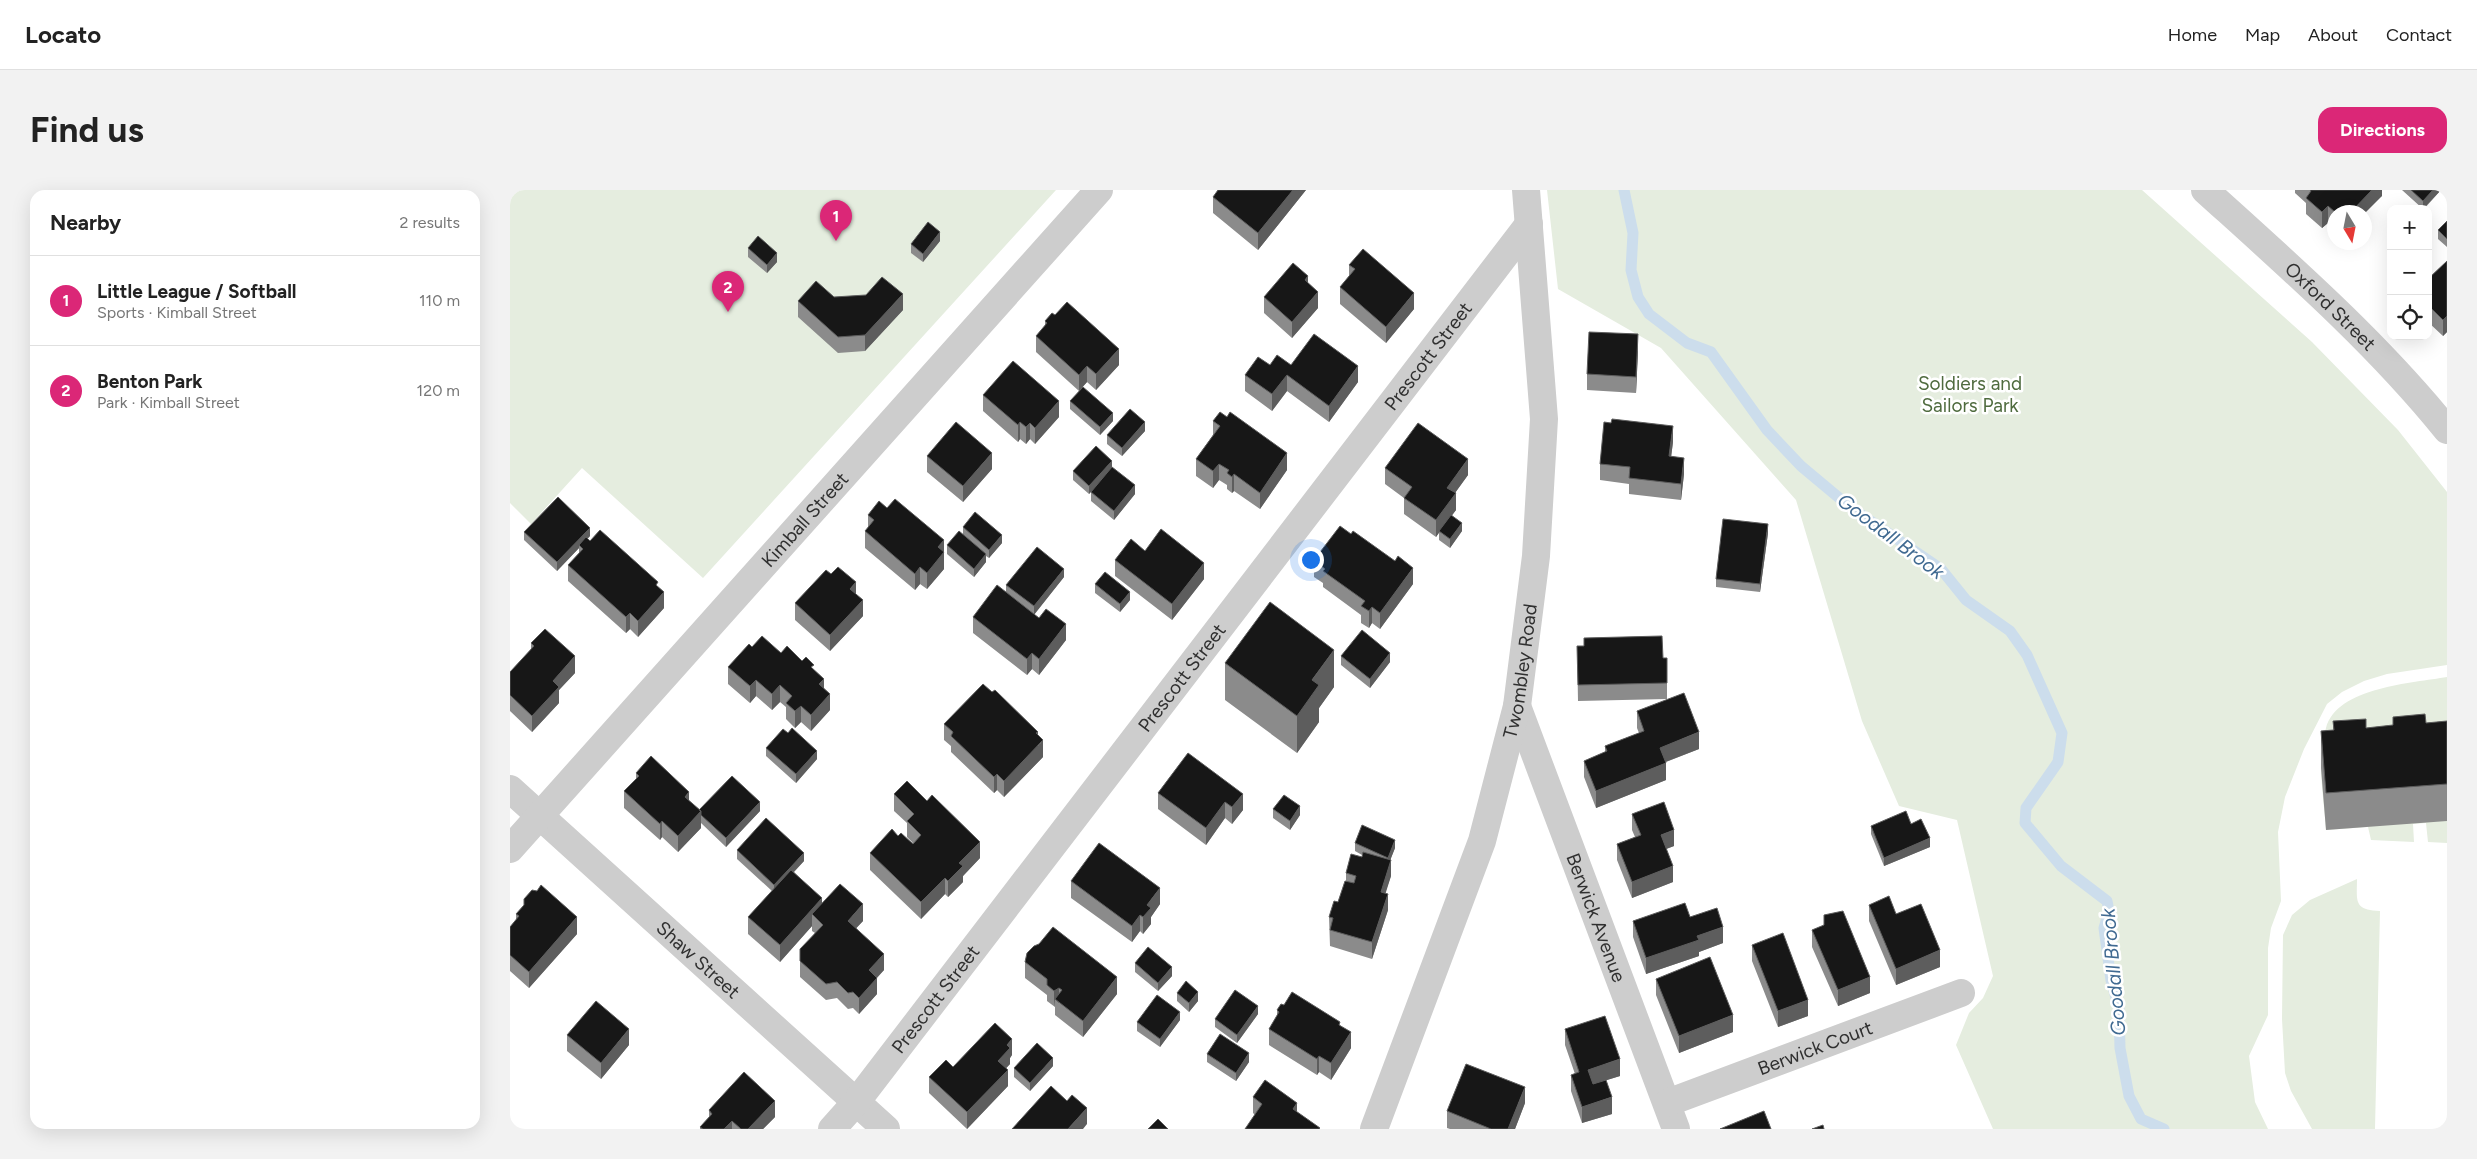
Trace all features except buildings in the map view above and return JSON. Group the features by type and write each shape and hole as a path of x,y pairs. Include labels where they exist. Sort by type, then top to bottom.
{"street":[{"name":"Kimball Street","path":"510,849 1099,190"},
{"name":"Twombley Road","path":"1374,1129 1482,841 1517,706 1536,556 1544,418 1526,190"},
{"name":"Oxford Street","path":"2206,190 2328,303 2403,380 2447,430"},
{"name":"Prescott Street","path":"832,1129 857,1101 1530,224"},
{"name":"Berwick Avenue","path":"1517,706 1676,1129"},
{"name":"Shaw Street","path":"510,789 886,1129"},
{"name":"Berwick Court","path":"1667,1103 1960,993"}],"green space":[{"path":"510,190 1056,190 703,578 582,468 531,524 510,503"},
{"name":"Soldiers and Sailors Park","path":"1547,190 2142,190 2312,342 2398,430 2447,492 2447,665 2387,674 2364,681 2342,692 2327,704 2304,749 2285,797 2278,832 2281,901 2271,928 2268,948 2268,1015 2249,1056 2255,1102 2268,1129 1993,1129 1956,1045 1969,1013 1983,998 1993,976 1957,820 1899,806 1862,721 1796,500 1661,348 1558,289"},
{"path":"2447,677 2447,843 2428,842 2426,823 2413,824 2414,842 2371,840 2368,827 2326,830 2321,779 2321,753 2326,728 2333,714 2360,695 2378,689"},
{"path":"2357,879 2358,903 2365,909 2380,911 2375,1129 2312,1129 2291,1091 2285,1073 2282,1019 2283,935 2292,915 2310,900"}],"waterway":[{"name":"Goodall Brook","path":"1624,190 1633,233 1631,270 1638,297 1649,314 1687,343 1711,352 1767,430 1801,466 1850,507 1941,569 1966,600 2010,631 2027,655 2062,733 2058,762 2026,808 2025,823 2061,866 2107,901 2109,911 2104,928 2111,980 2119,1008 2120,1048 2129,1096 2141,1119 2164,1129"}],"place":[{"name":"Little League / Softball","path":"836,241"},
{"name":"Benton Park","path":"728,312"}]}
